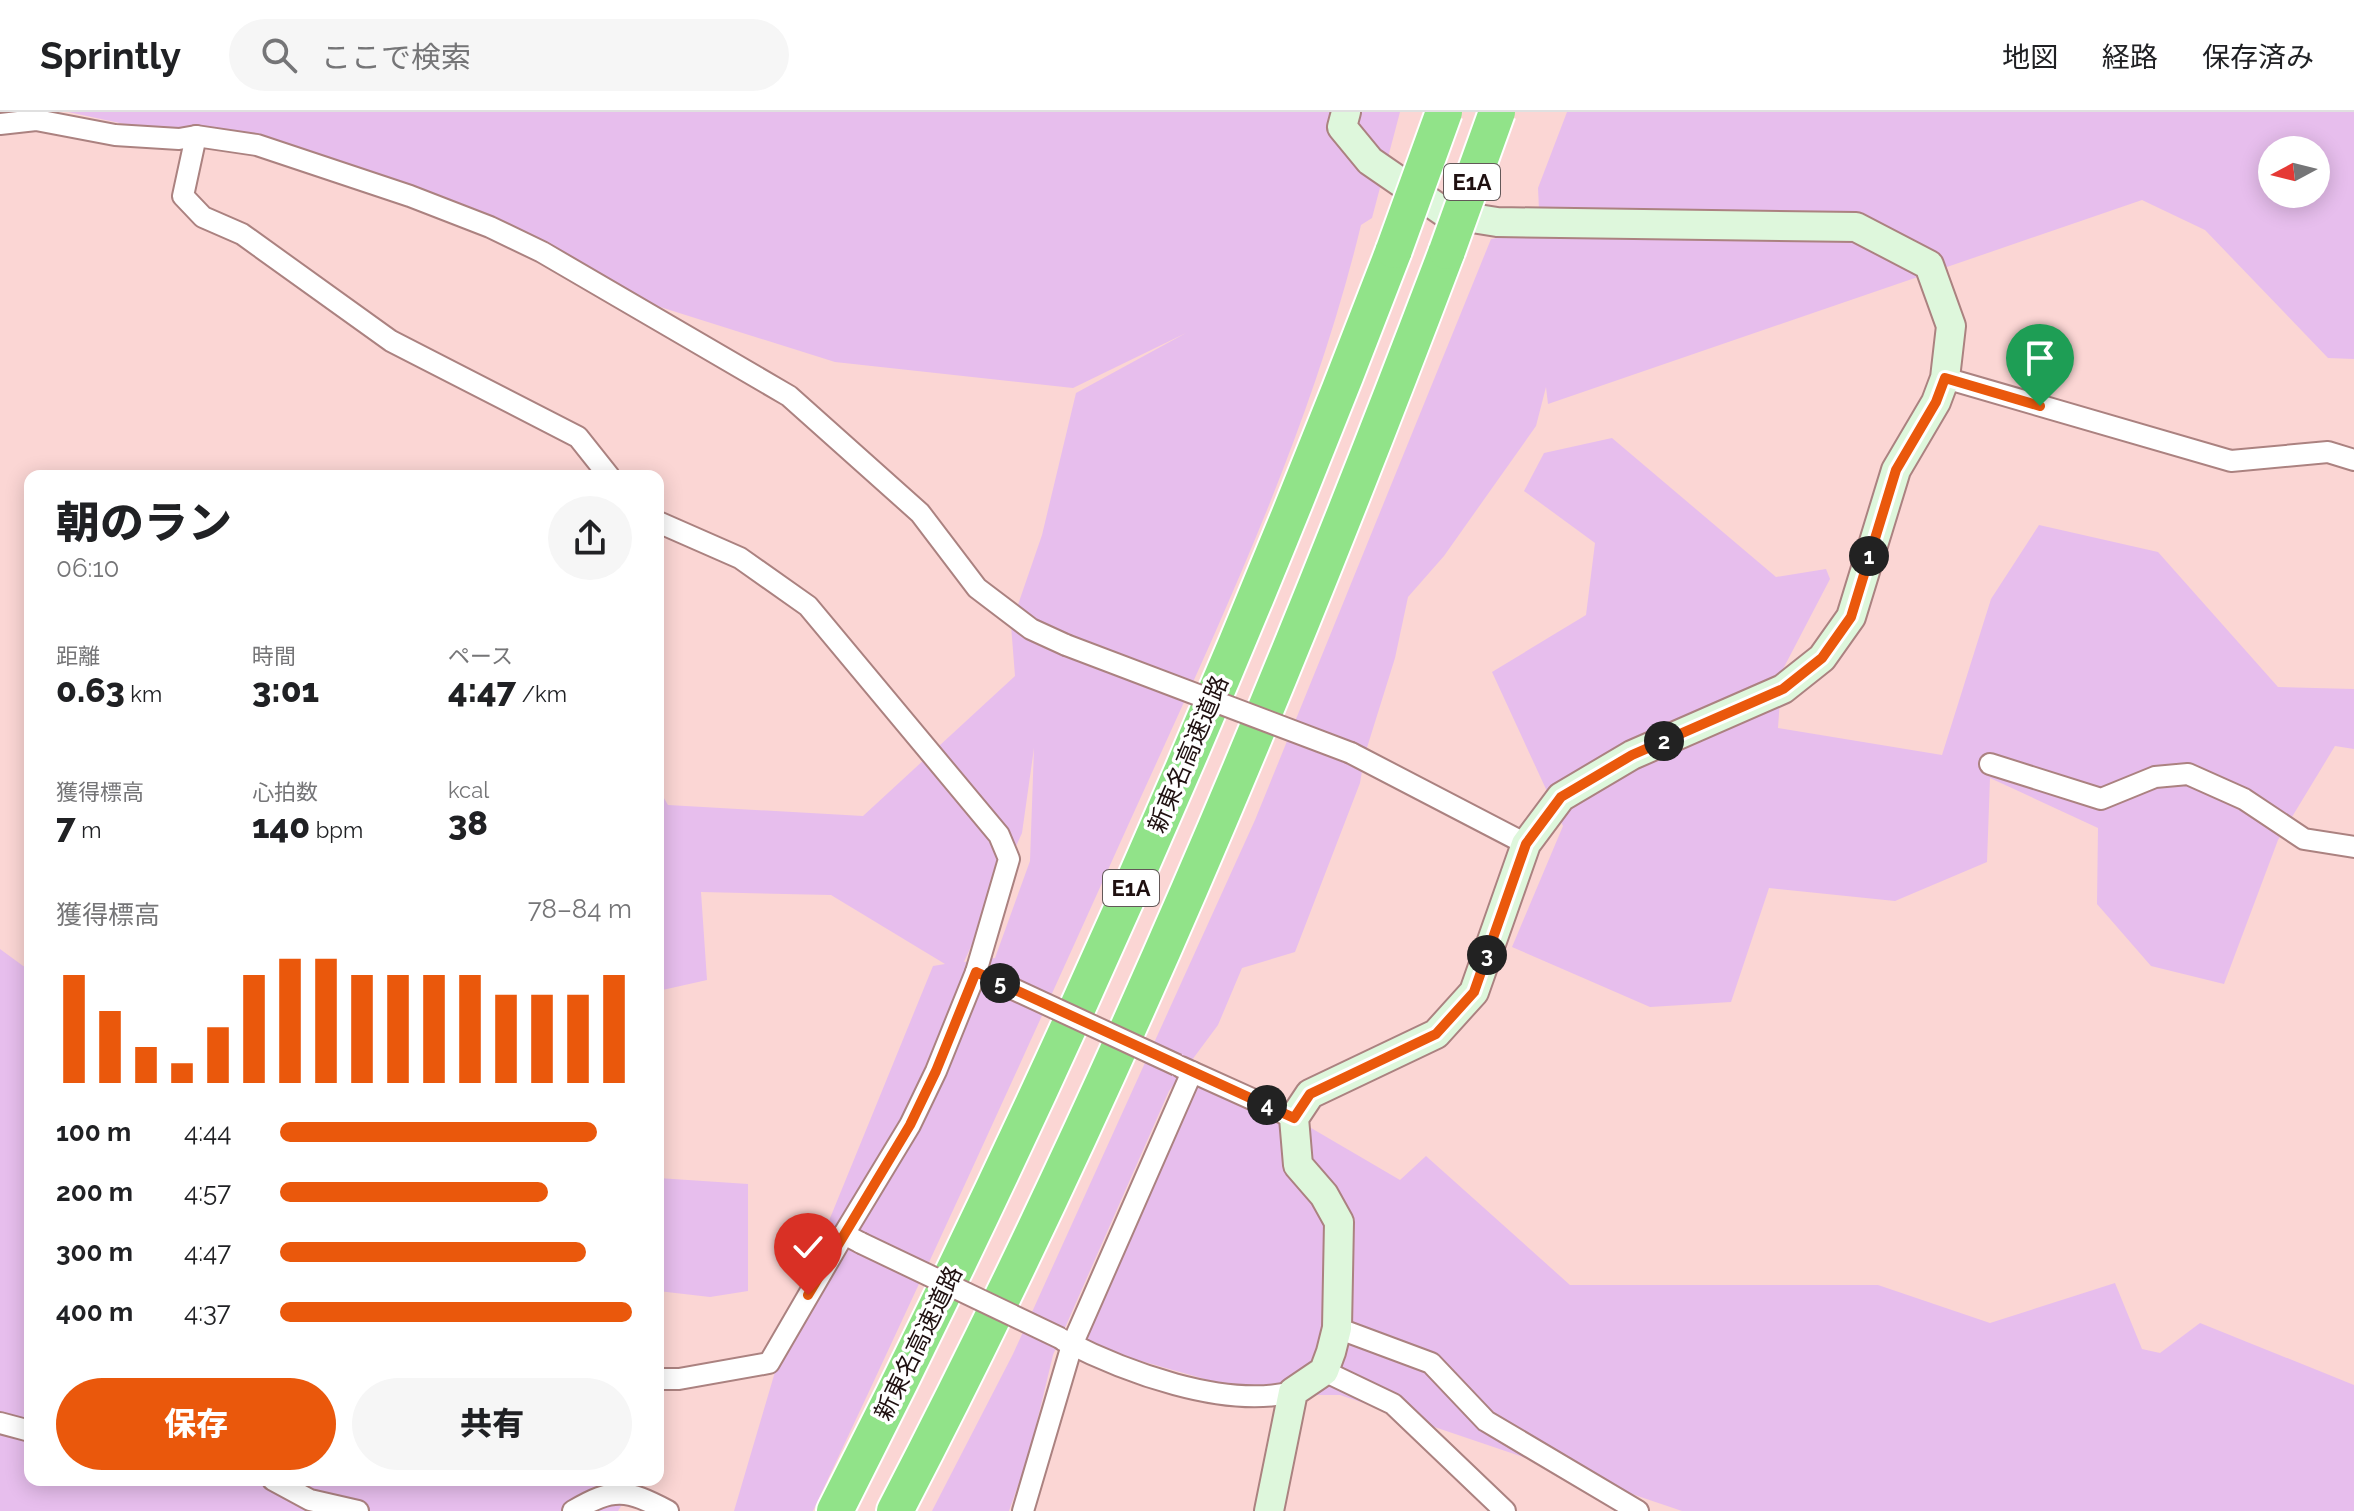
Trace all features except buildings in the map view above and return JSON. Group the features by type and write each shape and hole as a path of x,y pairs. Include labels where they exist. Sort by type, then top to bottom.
{"highway":[{"name":"新東名高速道路","path":"835,1511 982,1214 1155,832 1326,427 1444,112"},
{"name":"E1A","path":"895,1511 1041,1213 1181,907 1288,657 1447,251 1497,112"}],"street":[{"path":"852,1238 1066,1342 1185,1388 1269,1398 1293,1392 1324,1371 1337,1328 1339,1222 1324,1195 1298,1165 1294,1118 1310,1094 1436,1034 1474,992 1526,844 1561,797 1632,755 1783,689 1822,658 1851,617 1896,470 1936,402 1945,378 1951,326 1929,265 1856,227 1497,222 1447,214 1370,161 1342,127 1346,112"},
{"path":"0,124 36,120 115,135 179,139 196,136 257,145 463,216 542,252 789,396 920,513 977,588 1031,629 1351,753 1526,844"},
{"path":"196,136 183,196 203,217 242,234 391,341 578,437 604,470"},
{"path":"1945,378 2231,461 2328,452 2354,460"},
{"path":"664,525 740,558 808,606 832,630 999,835 1009,859 985,976 852,1238 769,1363 664,1379"},
{"path":"1990,764 2101,799 2155,777 2188,774 2244,799 2304,839 2354,847"},
{"path":"985,976 1294,1118"},
{"path":"1023,1511 1066,1342 1185,1068"},
{"path":"1337,1328 1431,1363 1486,1421 1638,1511"},
{"path":"1324,1371 1393,1404 1505,1511"},
{"path":"1269,1511 1279,1449 1293,1392"},
{"path":"0,1423 24,1429"},
{"path":"284,1486 310,1500 358,1511"},
{"path":"573,1511 602,1495 631,1492 659,1507"}],"shaded area":[{"path":"68,112 1400,112 1372,218 1361,225 1316,378 1229,602 813,1511 734,1511 795,1304 933,966 945,964 831,895 701,892 707,980 664,990 664,798 668,805 863,816 1015,676 1011,625 1042,535 1076,393 1186,333 1073,388 835,362 619,294 379,178","holes":["1034,748 1030,861 995,958 964,962 1022,833"]},
{"path":"1567,112 2354,112 2354,359 2328,358 2205,230 2142,200 1548,404 1546,387 1536,426 1444,556 1408,597 1395,658 1365,754 1360,783 1295,952 1242,968 1218,1025 1169,1091 1053,1355 1029,1455 1009,1511 932,1511 1013,1354 1255,820 1491,239 1540,231 1538,188"},
{"path":"1612,438 1776,577 1826,569 1830,579 1782,671 1778,728 1942,755 1991,599 2039,525 2158,552 2278,687 2354,689 2354,749 2335,746 2278,840 2224,984 2151,966 2097,904 2098,828 1990,778 1987,862 1895,901 1769,888 1731,1002 1650,1007 1512,947 1563,826 1492,672 1586,615 1595,543 1524,491 1544,453"},
{"path":"0,949 24,967 24,1486 633,1486 618,1511 0,1511"},
{"path":"1192,1072 1294,1118 1400,1180 1426,1156 1570,1285 1878,1285 1990,1323 2115,1283 2142,1349 2160,1353 2200,1323 2354,1385 2354,1511 1682,1511 1340,1395 1261,1395 1081,1344"},
{"path":"664,1178 748,1184 748,1291 710,1297 664,1292"}],"route":[{"path":"808,1295 910,1125 936,1071 976,972 1294,1118 1310,1094 1436,1034 1474,992 1526,844 1561,797 1632,755 1783,689 1822,658 1851,617 1896,470 1936,402 1945,378 2040,406"}]}
